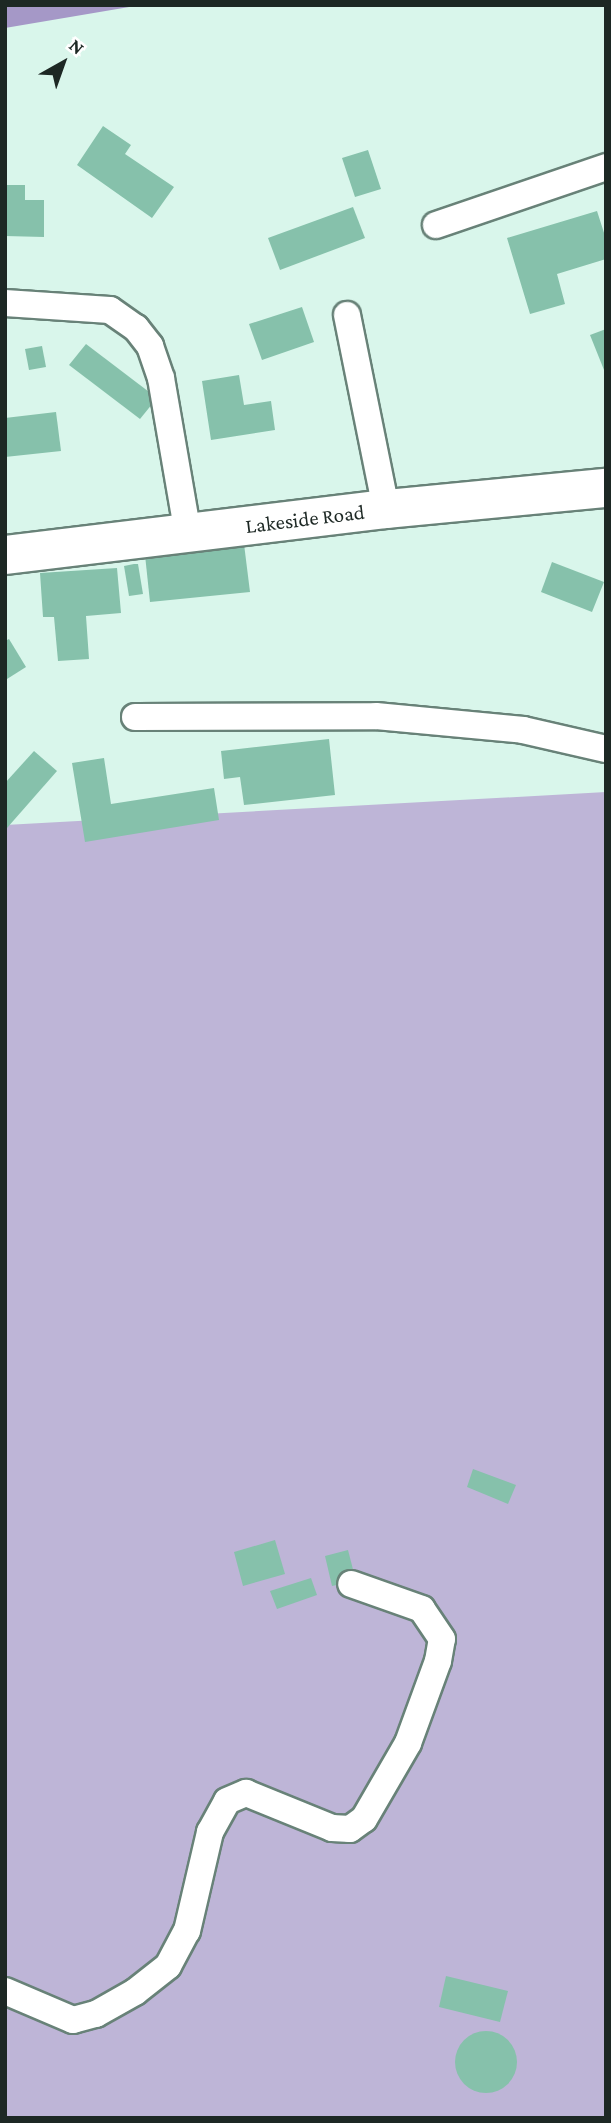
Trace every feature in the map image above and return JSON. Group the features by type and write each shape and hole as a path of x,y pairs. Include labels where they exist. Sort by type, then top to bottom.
{"street":[{"path":"436,225 606,167"},
{"path":"5,303 110,310 136,328 149,346 161,378 188,534"},
{"path":"347,315 386,509"},
{"name":"Lakeside Road","path":"5,555 386,509 606,488"},
{"path":"135,717 376,716 523,730 606,749"},
{"path":"5,1991 73,2020 96,2014 135,1992 169,1966 187,1931 210,1832 227,1801 246,1793 332,1828 349,1829 365,1819 408,1743 438,1661 442,1639 422,1609 351,1584"}],"shaded area":[{"path":"5,5 141,5 5,28"},
{"path":"606,792 606,2118 5,2118 5,825"}],"building":[{"path":"103,126 131,145 125,154 174,187 152,218 77,165"},
{"path":"368,150 381,189 355,197 342,158"},
{"path":"5,185 25,185 25,200 44,200 44,237 5,236"},
{"path":"353,207 365,238 280,270 268,238"},
{"path":"597,211 606,239 606,259 557,274 565,304 530,314 507,238"},
{"path":"302,307 314,342 262,360 249,324"},
{"path":"606,329 606,375 590,335"},
{"path":"86,344 157,398 140,419 69,365"},
{"path":"42,346 46,367 29,370 25,349"},
{"path":"239,375 244,405 271,401 275,430 211,440 202,381"},
{"path":"56,412 61,451 5,457 5,418"},
{"path":"244,544 250,592 150,602 145,555"},
{"path":"552,562 604,582 592,612 541,592"},
{"path":"138,564 143,594 129,596 124,566"},
{"path":"117,568 121,613 86,616 89,659 58,661 54,617 43,617 40,573"},
{"path":"9,639 26,667 7,679 5,641"},
{"path":"329,739 335,795 244,805 240,777 224,779 221,751"},
{"path":"34,751 57,771 7,828 5,783"},
{"path":"104,758 111,804 214,788 219,820 85,842 72,763"},
{"path":"473,1469 516,1485 508,1504 467,1487"},
{"path":"275,1540 285,1574 243,1586 234,1552"},
{"path":"348,1550 356,1581 332,1586 325,1556"},
{"path":"311,1578 317,1595 277,1609 270,1591"},
{"path":"446,1976 508,1991 500,2022 439,2007"},
{"path":"486,2031 498,2033 508,2040 515,2050 515,2074 508,2084 498,2091 486,2093 474,2091 464,2084 457,2074 455,2062 457,2050 464,2040 474,2033"}]}
